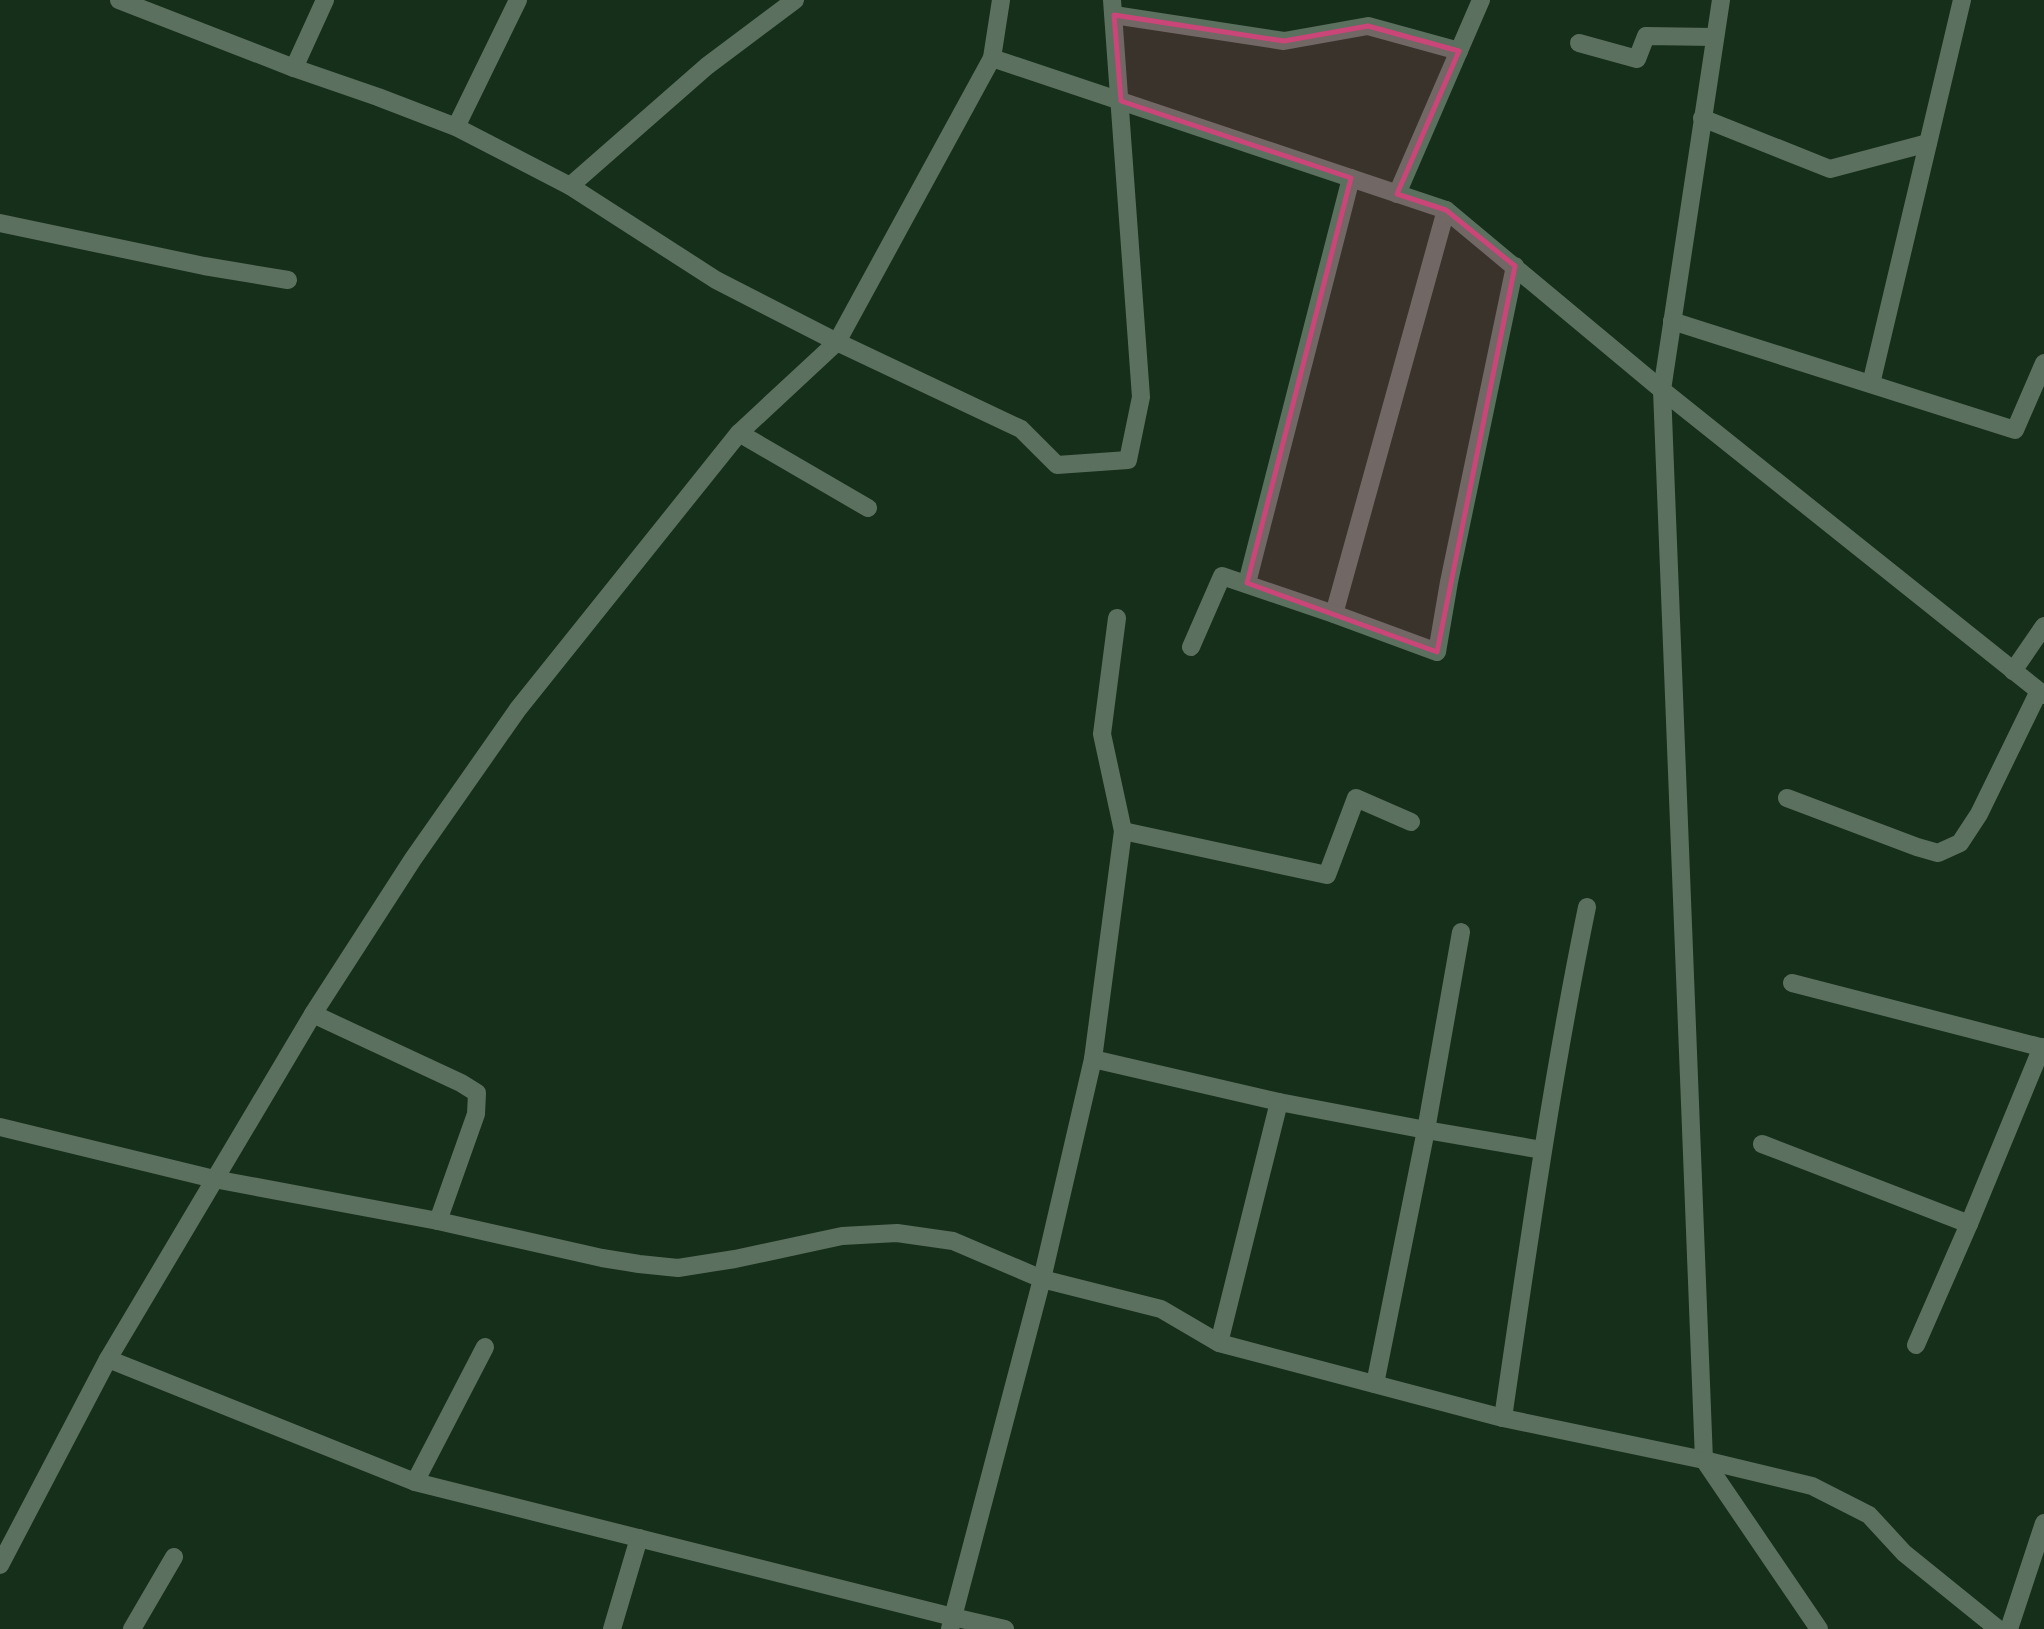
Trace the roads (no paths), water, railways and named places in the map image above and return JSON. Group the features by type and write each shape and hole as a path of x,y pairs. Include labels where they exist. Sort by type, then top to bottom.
{"street":[{"path":"119,0 456,127 570,186 716,281 1021,429 1057,466 1128,460 1141,397 1113,7 1284,41 1368,26 1459,51"},
{"path":"294,68 325,0"},
{"path":"456,127 518,0"},
{"path":"570,186 707,66 794,0"},
{"path":"0,1565 108,1359 313,1014 413,859 518,709 739,433 837,342 992,58 1001,0"},
{"path":"1397,194 1481,0"},
{"path":"1721,0 1662,390 1704,1460 1819,1629"},
{"path":"1871,384 1962,0"},
{"path":"1579,43 1637,59 1646,36 1714,37"},
{"path":"992,58 1446,210 1662,390 2041,693 1979,814 1960,843 1938,853 1787,798"},
{"path":"1702,118 1830,169 1928,144"},
{"path":"1247,583 1351,178"},
{"path":"1334,614 1446,210"},
{"path":"0,223 204,266 288,280"},
{"path":"1191,647 1222,576 1437,652 1449,582 1515,266"},
{"path":"1672,321 2015,430 2044,363"},
{"path":"739,433 868,508"},
{"path":"952,1623 1042,1279 1093,1059 1123,831 1102,734 1117,618"},
{"path":"2013,670 2044,626"},
{"path":"1123,831 1327,875 1356,798 1411,822"},
{"path":"1503,1418 1542,1150 1587,907"},
{"path":"1375,1384 1426,1130 1461,932"},
{"path":"1792,984 2043,1047 1916,1345"},
{"path":"313,1014 477,1093 476,1114 438,1221"},
{"path":"1093,1059 1279,1102 1542,1150"},
{"path":"1219,1343 1279,1102"},
{"path":"0,1126 214,1179 438,1221 602,1258 678,1268 842,1236 897,1233 953,1241 1042,1279 1161,1309 1219,1343 1503,1418 1704,1460 1812,1486 1869,1515 1904,1553 1998,1629"},
{"path":"1762,1144 1969,1224"},
{"path":"415,1482 485,1347"},
{"path":"108,1359 415,1482 639,1538 952,1623 1005,1629"},
{"path":"2009,1629 2044,1523"},
{"path":"612,1629 639,1538"},
{"path":"132,1629 174,1557"}]}
